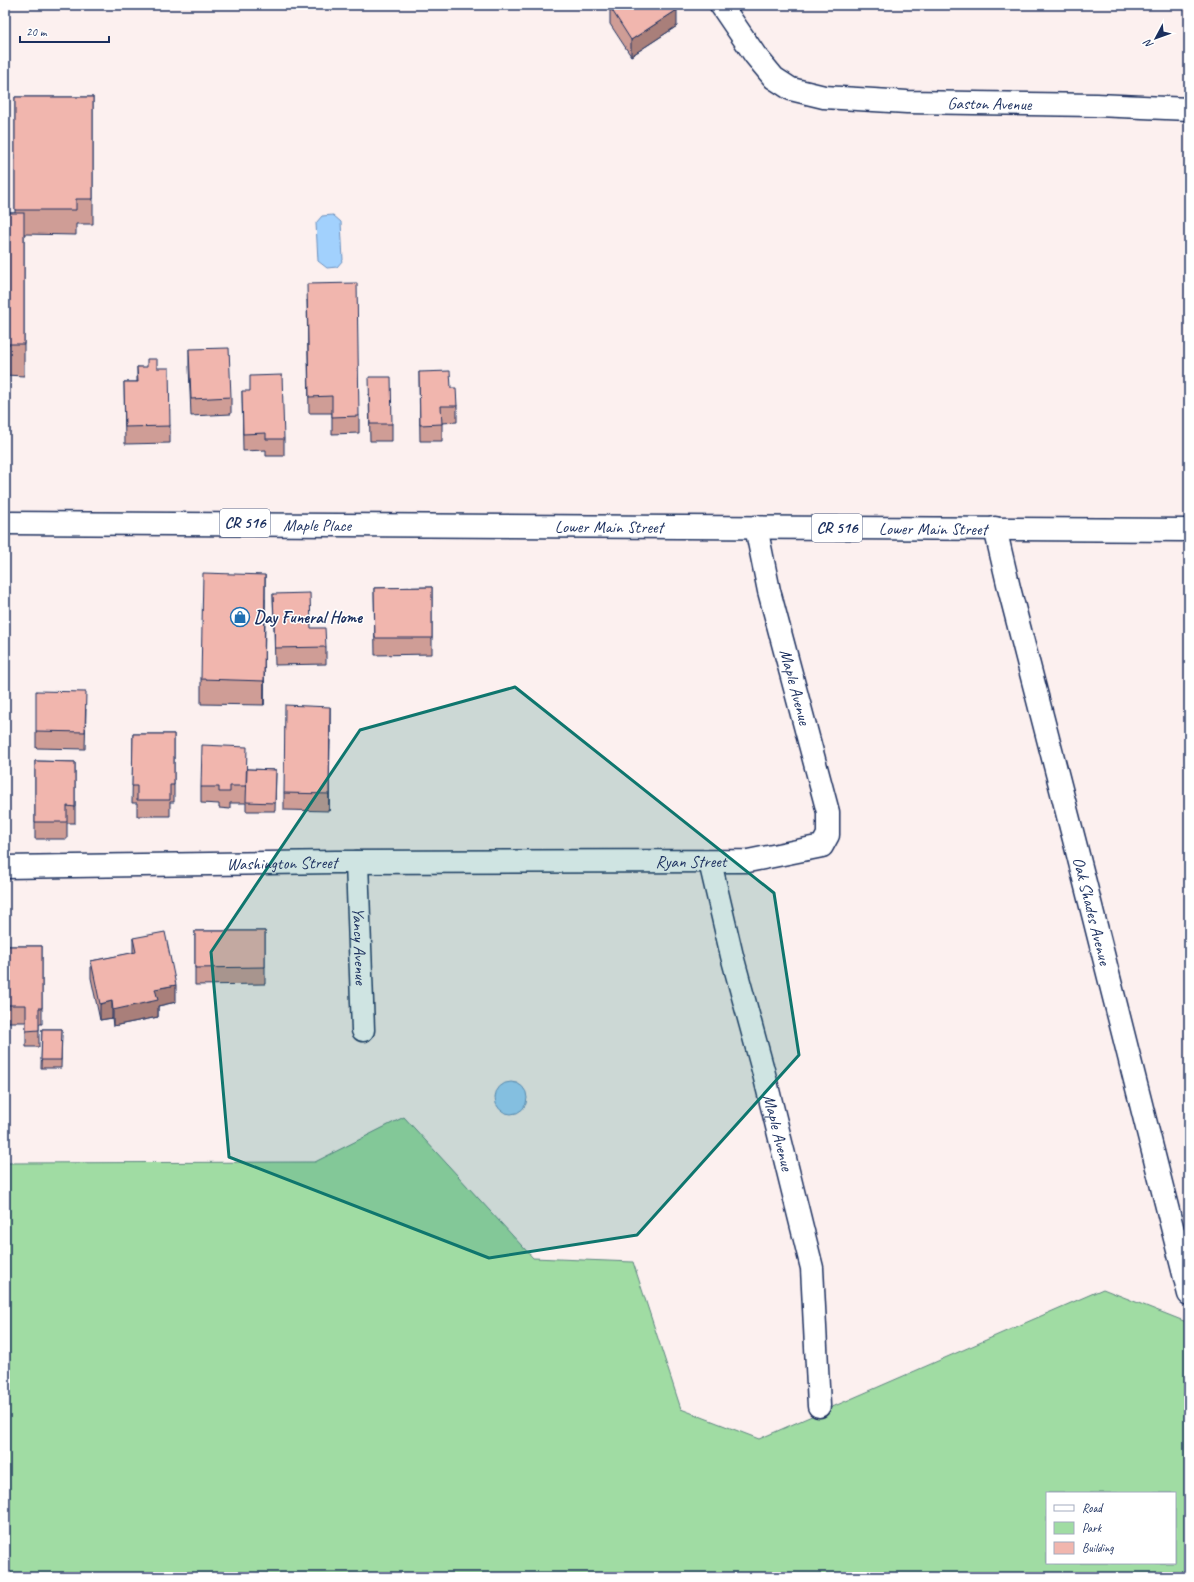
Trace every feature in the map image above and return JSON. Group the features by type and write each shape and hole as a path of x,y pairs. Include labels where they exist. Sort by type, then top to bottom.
{"street":[{"name":"Gaston Avenue","path":"721,5 754,55 774,78 791,89 824,97 907,102 1096,105 1189,110"},
{"name":"Maple Place","path":"5,523 485,525"},
{"name":"Lower Main Street","path":"485,525 1189,530"},
{"name":"Maple Avenue","path":"756,527 769,591 828,812 828,834 822,846"},
{"name":"Oak Shades Avenue","path":"995,528 1008,588 1076,847 1189,1294"},
{"name":"Ryan Street","path":"558,862 748,861 822,846"},
{"name":"Washington Street","path":"5,867 357,862 558,862"},
{"name":"Yancy Avenue","path":"357,862 363,1030"},
{"name":"Maple Avenue","path":"710,862 732,956 763,1070 812,1268 818,1406"}],"highlighted area":[{"path":"515,687 774,893 799,1055 637,1235 489,1258 229,1157 211,952 360,730"}],"green space":[{"path":"404,1117 533,1258 633,1262 681,1409 759,1439 1103,1289 1189,1323 1189,1577 5,1577 5,1163 315,1162"}],"water":[{"path":"333,215 341,222 343,260 337,267 327,268 318,261 316,223 322,216"},
{"path":"508,1082 514,1082 523,1086 527,1098 523,1110 514,1114 508,1114 499,1110 495,1101 495,1095 499,1086"}],"building":[{"path":"614,5 674,5 677,10 631,40 610,7"},
{"path":"15,97 93,97 93,199 76,199 76,210 15,210"},
{"path":"5,213 24,213 24,344 5,344"},
{"path":"357,283 359,416 332,417 332,396 309,397 307,284"},
{"path":"229,348 231,397 191,399 189,349"},
{"path":"147,359 157,359 157,368 169,368 170,426 125,427 124,382 138,382 137,367 147,367"},
{"path":"450,371 451,388 456,388 457,406 441,406 442,424 420,425 419,372"},
{"path":"282,375 284,439 266,439 266,433 243,434 242,391 250,391 250,376"},
{"path":"369,377 391,377 392,424 370,424"},
{"path":"203,573 265,575 264,681 201,679"},
{"path":"432,587 432,638 375,638 374,588"},
{"path":"310,593 311,628 325,628 326,647 275,648 273,594"},
{"path":"36,691 86,692 85,732 36,731"},
{"path":"285,705 330,707 329,794 284,793"},
{"path":"133,734 174,734 174,785 170,785 170,800 137,800 137,786 132,786"},
{"path":"202,745 247,747 246,786 230,786 230,792 219,792 219,787 201,787"},
{"path":"35,761 75,762 75,807 67,806 67,822 35,822"},
{"path":"247,769 276,770 275,803 246,802"},
{"path":"195,931 265,931 265,967 195,968"},
{"path":"165,932 176,985 155,989 158,1000 113,1010 112,1001 100,1004 91,961 136,952 133,938"},
{"path":"5,946 42,946 42,1008 39,1008 39,1030 26,1031 26,1005 5,1005"},
{"path":"42,1029 62,1029 61,1060 41,1060"}],"place":[{"name":"Day Funeral Home","path":"240,617"}]}
